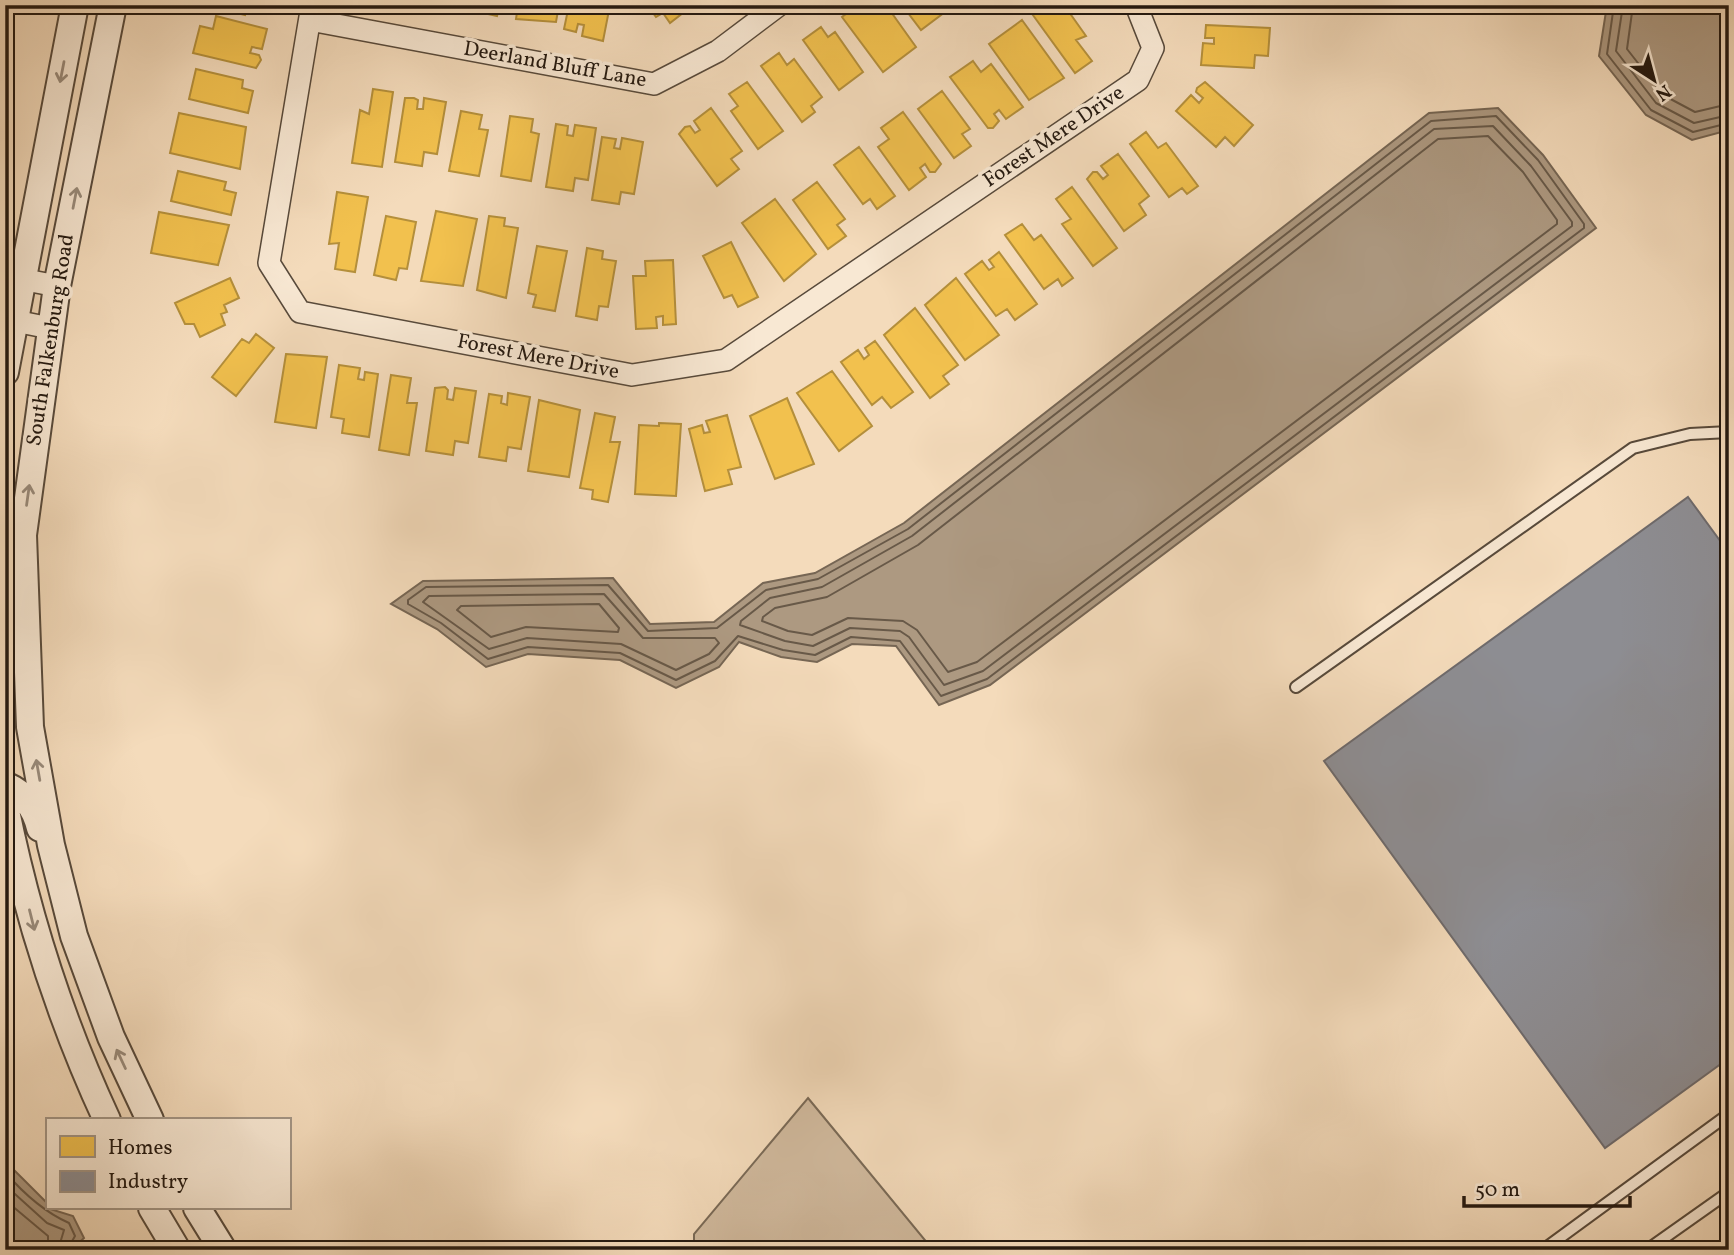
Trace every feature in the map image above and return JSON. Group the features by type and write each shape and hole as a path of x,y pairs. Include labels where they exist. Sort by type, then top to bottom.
{"street":[{"name":"South Falkenburg Road","path":"5,372 13,277 75,5"},
{"name":"South Falkenburg Road","path":"113,5 57,286 23,535 30,727 51,845 74,936 111,1037 149,1118"},
{"name":"Deerland Bluff Lane","path":"311,13 654,83 718,51 779,5"},
{"name":"Forest Mere Drive","path":"311,13 269,263 300,312 632,375 726,360 1138,80 1153,48 1136,5"},
{"path":"13,277 57,286"},
{"path":"9,320 50,328"},
{"path":"5,785 19,792 33,808 57,905 74,936"},
{"path":"5,806 39,949 76,1053 106,1118"},
{"path":"153,1210 177,1250"},
{"path":"198,1210 223,1250"}],"lane":[{"path":"1296,687 1633,448 1690,434 1729,432"},
{"path":"1543,1250 1729,1114"},
{"path":"1647,1250 1729,1192"}],"shaded area":[{"path":"808,1098 933,1250 694,1250 694,1234"}],"water":[{"path":"1607,5 1729,5 1729,130 1692,140 1646,115 1599,56"},
{"path":"1498,108 1543,155 1596,228 990,685 939,705 896,646 852,644 817,662 781,657 739,642 719,667 676,688 620,660 528,654 486,667 437,629 391,604 423,581 613,578 650,624 714,622 763,583 815,573 904,523 1429,113"},
{"path":"5,1161 46,1202 46,1210 73,1216 84,1238 71,1250 5,1250"}],"building: Homes":[{"path":"218,5 247,5 245,15 217,8"},
{"path":"476,5 500,5 497,16 475,11"},
{"path":"518,5 559,5 556,22 516,19"},
{"path":"569,5 610,5 603,41 582,36 584,25 578,24 576,32 564,29"},
{"path":"647,5 685,5 688,9 670,23 663,13 656,17"},
{"path":"858,5 886,5 916,47 883,72 842,17"},
{"path":"902,5 940,5 945,12 921,30"},
{"path":"1038,5 1064,5 1086,36 1076,40 1092,61 1075,73 1030,11"},
{"path":"216,16 267,29 262,49 252,47 250,53 259,55 261,60 256,68 193,53 200,26 213,29"},
{"path":"1022,20 1064,78 1029,100 989,44"},
{"path":"1206,25 1270,28 1268,56 1255,55 1254,68 1201,65 1203,43 1214,44 1214,38 1205,38"},
{"path":"821,27 828,37 835,32 863,72 839,90 803,40"},
{"path":"779,53 787,65 794,59 822,97 811,106 815,112 802,122 761,66"},
{"path":"973,61 981,72 991,64 1023,107 1006,119 999,110 994,114 999,121 993,128 988,128 950,77"},
{"path":"196,69 243,80 242,88 253,91 248,113 189,99"},
{"path":"747,82 783,131 758,149 731,111 738,106 729,94"},
{"path":"1205,82 1253,125 1234,146 1225,137 1216,147 1176,111 1191,95 1199,103 1203,98 1196,92 1197,88"},
{"path":"373,89 393,92 382,167 352,163 360,110 369,114"},
{"path":"942,91 970,129 962,134 971,146 954,158 918,109"},
{"path":"405,98 418,100 417,109 423,109 424,98 446,102 437,154 424,152 422,166 395,162"},
{"path":"711,108 742,151 731,159 739,169 717,186 679,134 685,127 690,126 695,133 700,130 694,121"},
{"path":"461,111 482,115 479,129 488,130 479,176 449,171"},
{"path":"903,112 941,164 935,172 930,172 925,164 920,168 926,177 909,190 878,147 889,139 881,128"},
{"path":"179,113 246,127 240,169 170,153"},
{"path":"510,116 533,119 531,132 539,134 531,181 501,176"},
{"path":"556,124 568,126 567,135 573,136 575,125 596,128 588,180 575,178 573,191 546,187"},
{"path":"1146,132 1158,148 1166,143 1198,186 1187,194 1182,188 1169,197 1130,144"},
{"path":"602,137 616,139 614,148 620,149 622,138 643,142 634,194 621,192 619,204 592,200"},
{"path":"859,147 895,196 877,209 870,199 863,204 834,165"},
{"path":"1118,154 1149,196 1139,204 1146,215 1124,231 1087,179 1093,172 1097,172 1103,179 1108,175 1101,166"},
{"path":"178,171 226,182 224,190 236,193 231,215 171,201"},
{"path":"817,182 845,219 837,225 846,236 828,249 793,200"},
{"path":"1072,187 1117,248 1093,266 1062,224 1071,219 1056,199"},
{"path":"337,192 368,197 355,272 335,269 339,243 329,244"},
{"path":"775,199 816,254 784,281 742,223"},
{"path":"436,211 477,219 463,286 421,281"},
{"path":"159,212 229,225 218,265 151,253"},
{"path":"386,216 416,222 407,269 399,268 396,280 374,275"},
{"path":"489,216 505,218 504,226 518,228 506,298 477,290"},
{"path":"1022,224 1034,240 1041,235 1073,278 1062,286 1058,279 1044,289 1005,235"},
{"path":"731,242 758,297 738,307 732,295 724,298 703,256"},
{"path":"537,246 567,251 555,311 533,307 536,295 528,293"},
{"path":"587,248 603,251 602,259 616,261 608,307 599,306 597,320 576,316"},
{"path":"999,252 1037,304 1015,320 1007,309 996,316 965,274 982,261 989,270 994,267 989,260"},
{"path":"673,260 676,324 663,325 663,316 656,317 657,328 636,329 633,276 646,276 645,261"},
{"path":"230,278 239,298 224,305 227,312 221,314 225,325 200,337 194,324 185,324 175,303"},
{"path":"956,278 999,335 965,360 925,305"},
{"path":"915,308 958,365 943,376 949,384 930,398 884,335"},
{"path":"256,334 274,348 236,396 212,377 242,339 249,343"},
{"path":"875,341 913,392 891,408 882,397 872,405 841,362 858,350 864,359 869,355 865,348"},
{"path":"286,354 327,357 316,428 275,422"},
{"path":"339,365 360,368 358,379 364,380 365,372 378,374 369,437 342,433 344,419 331,417"},
{"path":"832,371 872,426 839,451 797,393"},
{"path":"391,375 411,378 407,403 417,403 409,455 379,450"},
{"path":"445,387 448,390 447,399 453,400 455,388 476,391 468,443 455,441 453,455 426,451 435,388"},
{"path":"508,393 530,397 521,449 508,447 506,461 479,457 489,394 502,396 501,403 507,405"},
{"path":"787,398 814,464 775,479 750,416"},
{"path":"539,400 580,410 569,477 528,471"},
{"path":"595,413 615,417 610,442 620,442 608,502 592,499 593,490 580,488"},
{"path":"727,415 741,467 728,470 732,484 705,491 689,429 702,425 704,433 710,432 706,421"},
{"path":"659,423 681,424 676,496 635,494 639,425 659,426"}],"building: Industry":[{"path":"1688,497 1729,553 1729,1058 1605,1148 1324,761"}]}
